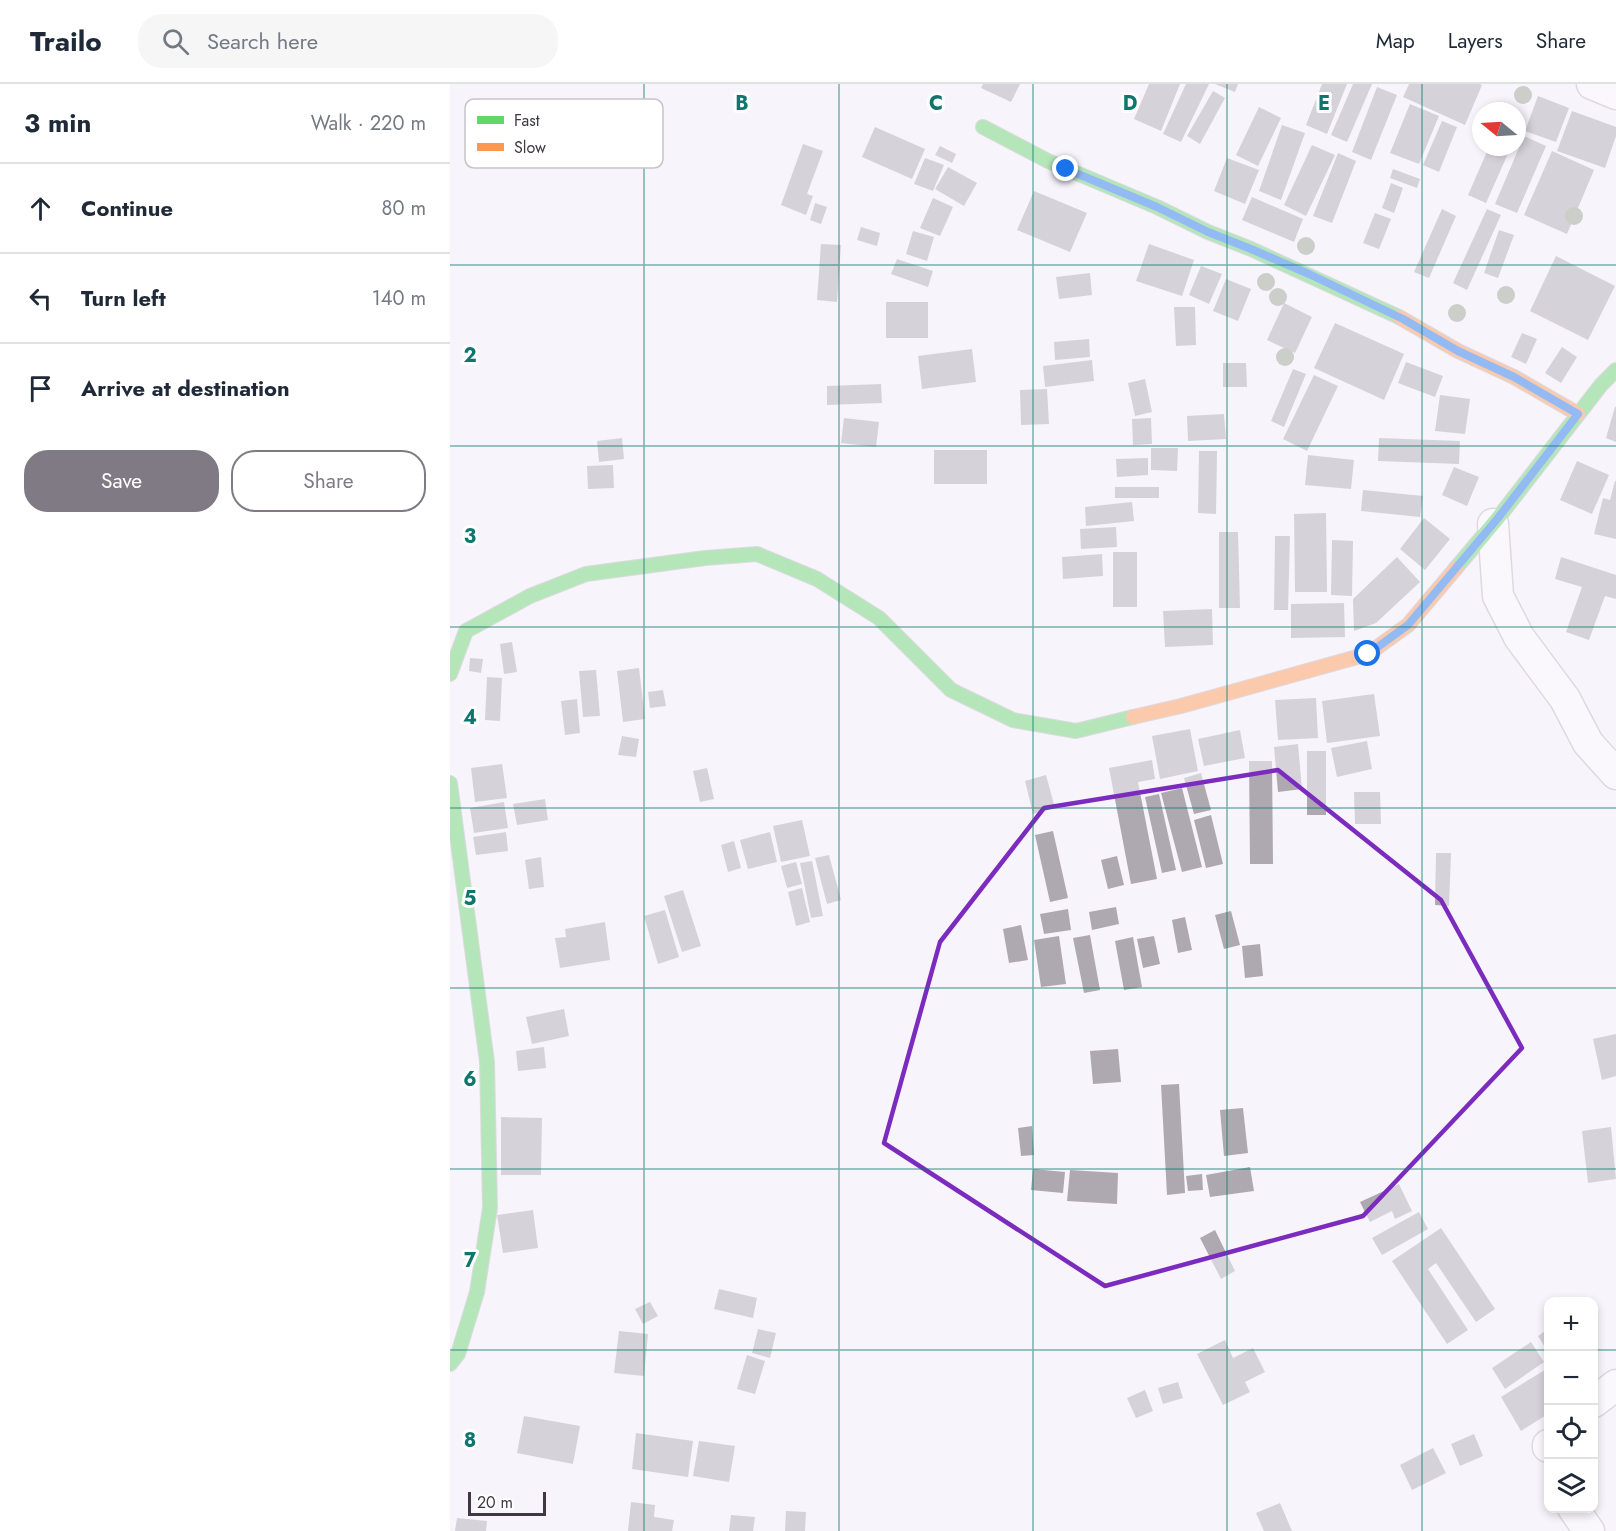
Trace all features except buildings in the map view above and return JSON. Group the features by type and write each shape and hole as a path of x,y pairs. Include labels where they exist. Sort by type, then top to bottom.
{"street":[{"path":"1592,84 1616,94"},
{"path":"983,127 1048,161 1261,253 1403,319 1458,351 1514,377 1578,414"},
{"path":"450,674 458,631 530,596 586,574 705,558 757,554 818,579 879,618 951,690 1013,720 1076,732 1181,706 1368,654 1408,625 1493,524 1601,385 1616,370"},
{"path":"1493,524 1498,596 1518,637 1565,699 1588,743 1616,774"},
{"path":"450,783 488,1062 490,1208 477,1292 458,1354 450,1364"},
{"path":"1598,1398 1616,1385"},
{"path":"1576,1513 1589,1531"}],"highlighted area":[{"path":"1278,770 1441,900 1522,1048 1363,1216 1105,1286 884,1143 940,942 1044,808"}],"traffic: fast":[{"path":"983,127 1048,161 1157,207 1399,317"},
{"path":"1456,568 1498,518 1601,385 1616,370"},
{"path":"450,674 466,631 530,596 586,574 705,558 757,554 817,579 879,618 951,690 1013,720 1076,731 1133,717"},
{"path":"450,783 487,1062 490,1208 477,1292 458,1354 450,1364"}],"traffic: slow":[{"path":"1399,317 1458,351 1514,377 1578,414"},
{"path":"1133,717 1181,706 1368,654 1408,625 1456,568"}],"route":[{"path":"1066,169 1309,274 1403,319 1458,351 1514,377 1578,414 1498,518 1408,625 1368,654"}]}
